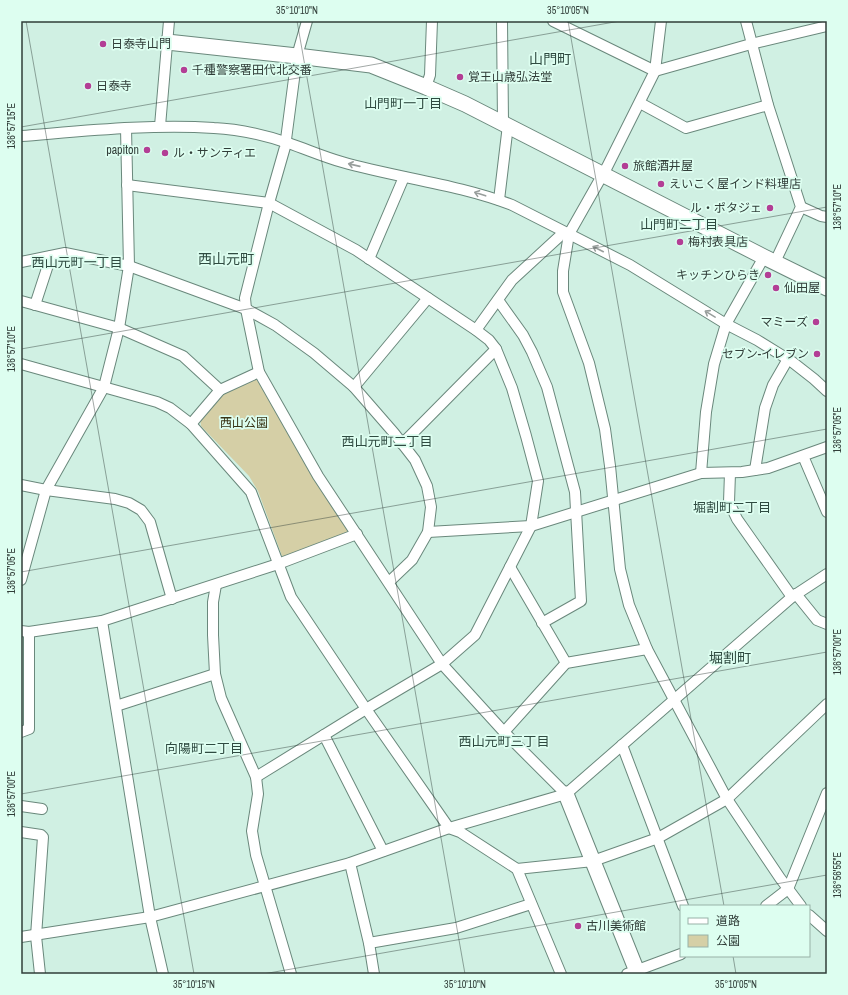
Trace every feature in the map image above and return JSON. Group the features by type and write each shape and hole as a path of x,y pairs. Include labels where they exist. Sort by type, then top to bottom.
{"street":[{"path":"160,126 169,21"},
{"path":"307,21 297,56 286,142 245,298 259,372 318,476 442,664 504,732 566,794 593,861 634,973 680,954"},
{"path":"426,87 430,75 432,21"},
{"path":"499,200 505,124 502,21"},
{"path":"553,21 655,71 751,44 827,26"},
{"path":"661,21 655,71 640,103 569,234 563,271 563,292 589,363 605,429 620,569 630,605 647,649 727,799 800,905"},
{"path":"746,21 768,105 801,207 821,216 827,217"},
{"path":"167,42 297,56 371,66 426,87 505,124 769,260 827,288"},
{"path":"640,103 686,128 768,105"},
{"path":"21,136 160,126 215,128 249,132 286,142 341,162 473,192 499,200 512,205 630,265 726,324 757,340 788,359 814,379 827,392"},
{"path":"21,580 46,490 104,387 119,328 129,266 126,128"},
{"path":"369,259 404,177"},
{"path":"127,185 269,203 356,250 476,330 489,340 496,349 512,388 538,481 531,526 476,635 442,664 256,777"},
{"path":"701,472 706,412 714,364 726,324 769,260 801,207"},
{"path":"476,330 512,280 560,235 569,234"},
{"path":"21,262 65,253 129,266 246,309 276,325 354,387 394,433 414,460 428,486 431,507 428,532 412,560 389,582"},
{"path":"36,305 51,256"},
{"path":"354,387 428,298"},
{"path":"498,300 523,335 547,387 575,492 582,601 542,622"},
{"path":"21,301 119,328 183,356 220,390"},
{"path":"402,444 496,349"},
{"path":"754,470 765,408 773,385 788,359"},
{"path":"21,364 157,402 170,408 192,424 251,492 291,597 366,709 449,828 460,832 517,869 561,974"},
{"path":"192,424 220,390 259,372"},
{"path":"428,532 531,526 701,472 730,473 768,468 827,447"},
{"path":"803,456 827,512"},
{"path":"730,473 729,502 737,519 794,595 817,620 827,624"},
{"path":"21,485 46,490 115,499 129,503 141,510 150,522 172,599"},
{"path":"21,732 29,730 25,632 102,621 278,564 357,534"},
{"path":"510,567 566,663"},
{"path":"21,938 150,917 350,863 449,828 566,794 794,595 827,574"},
{"path":"216,585 213,635 215,674 221,698 256,777 258,794 252,831 256,855 291,974"},
{"path":"102,621 150,917 163,974"},
{"path":"504,732 566,663 647,649"},
{"path":"116,706 215,674"},
{"path":"517,869 593,861 658,838 727,799 827,704"},
{"path":"324,735 383,851"},
{"path":"622,745 683,905"},
{"path":"767,905 788,889 827,793"},
{"path":"21,806 42,809"},
{"path":"21,832 41,835 43,837 36,936 40,974"},
{"path":"350,863 369,942 374,974"},
{"path":"369,942 456,928 532,904"},
{"path":"810,916 827,930"}],"green space":[{"name":"西山公園","path":"252,379 257,380 348,529 346,534 285,557 282,556 258,491 249,476 201,426 200,419 222,394"}],"place":[{"name":"日泰寺山門","path":"103,44"},
{"name":"千種警察署田代北交番","path":"184,70"},
{"name":"覚王山歳弘法堂","path":"460,77"},
{"name":"日泰寺","path":"88,86"},
{"name":"papiton","path":"147,150"},
{"name":"ル・サンティエ","path":"165,153"},
{"name":"旅館酒井屋","path":"625,166"},
{"name":"えいこく屋インド料理店","path":"661,184"},
{"name":"ル・ポタジェ","path":"770,208"},
{"name":"梅村表具店","path":"680,242"},
{"name":"キッチンひらき","path":"768,275"},
{"name":"仙田屋","path":"776,288"},
{"name":"マミーズ","path":"816,322"},
{"name":"セブン-イレブン","path":"817,354"},
{"name":"古川美術館","path":"578,926"}],"district":[{"name":"山門町","path":"550,59"},
{"name":"山門町一丁目","path":"403,103"},
{"name":"山門町二丁目","path":"679,224"},
{"name":"西山元町","path":"226,259"},
{"name":"西山元町一丁目","path":"77,262"},
{"name":"西山元町二丁目","path":"387,441"},
{"name":"堀割町二丁目","path":"732,507"},
{"name":"堀割町","path":"730,658"},
{"name":"西山元町三丁目","path":"504,741"},
{"name":"向陽町二丁目","path":"204,748"}]}
